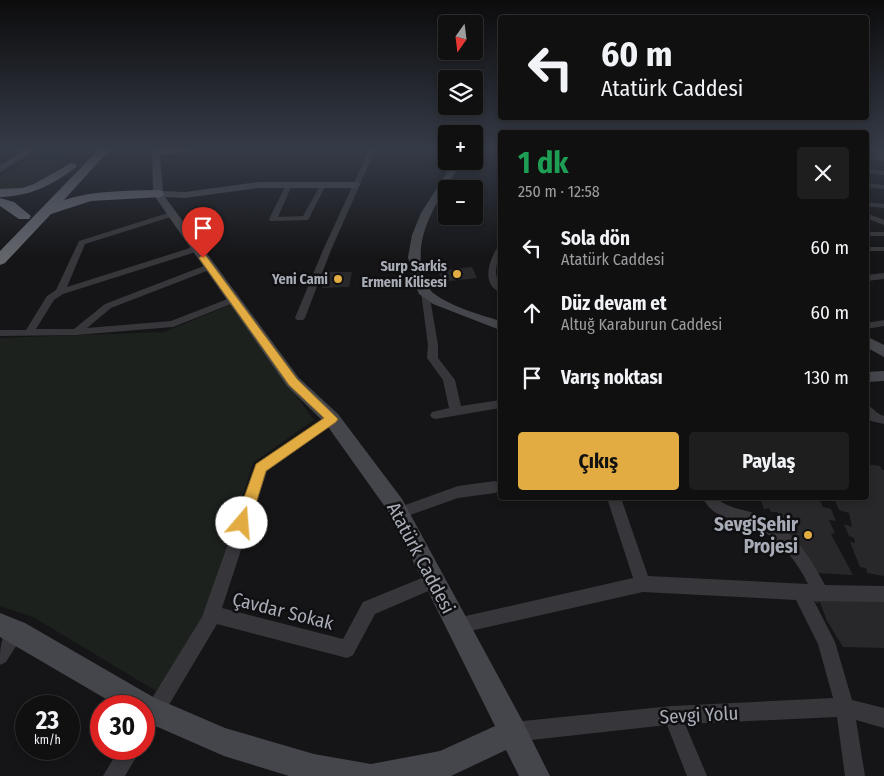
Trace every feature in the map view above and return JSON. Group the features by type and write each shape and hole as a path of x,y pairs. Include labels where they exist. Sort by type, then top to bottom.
{"highway":[{"path":"0,193 23,192 38,188 44,184"},
{"path":"0,260 57,184"},
{"path":"72,184 79,188 101,190 158,191"},
{"path":"6,235 30,219 72,184"},
{"path":"30,219 74,200 158,191"},
{"path":"0,202 9,205 30,219"}],"street":[{"path":"158,184 158,191 185,194 258,185 356,185 327,250 300,318"},
{"path":"445,184 435,201 429,207 414,251 419,282 425,292 434,345 431,354 433,363 448,378 456,412"},
{"path":"289,185 273,219 305,218 323,185"},
{"path":"869,185 884,187"},
{"name":"Atatürk Caddesi","path":"158,191 171,214 293,382 332,419 399,513 535,776"},
{"path":"869,204 884,206"},
{"path":"60,292 82,243 171,214"},
{"path":"869,216 884,223"},
{"path":"869,234 884,234"},
{"path":"30,332 50,298 60,292 196,249"},
{"path":"869,249 884,249"},
{"path":"498,253 493,260 491,275 498,286"},
{"path":"76,332 108,306 209,267"},
{"path":"869,278 884,276"},
{"path":"425,292 441,303 498,325"},
{"path":"0,333 76,332 173,324 234,300"},
{"path":"869,326 884,323"},
{"path":"869,342 884,352"},
{"path":"869,377 884,376"},
{"path":"436,414 498,404"},
{"path":"869,412 875,418 884,420"},
{"path":"155,700 209,622 261,468 332,419"},
{"path":"399,513 458,492 495,487"},
{"path":"615,500 643,584"},
{"path":"711,500 713,506 726,513 746,516 785,539 796,549 821,594"},
{"name":"Çavdar Sokak","path":"212,614 346,649 369,608 434,581"},
{"path":"458,626 643,584 821,594 884,594"},
{"path":"801,592 826,642 846,707 855,776"},
{"path":"0,656 8,629 116,695"},
{"name":"Sevgi Yolu","path":"513,732 672,715 846,707 884,718"},
{"path":"672,715 697,776"},
{"path":"155,716 313,772 365,776"},
{"path":"377,776 442,764 513,732"},
{"path":"113,776 124,760"}],"shaded area":[{"path":"0,184 32,184 25,187 0,190"},
{"path":"230,305 314,420 253,463 204,616 156,691 33,617 0,606 0,338 164,332"}],"building":[{"name":"Surp Sarkis Ermeni Kilisesi","path":"472,267 477,278 442,282 438,271"},
{"name":"Yeni Cami","path":"327,272 352,272 349,287 322,288"},
{"name":"SevgiŞehir Projesi","path":"869,464 880,466 884,470 884,576 867,573 866,568 860,567 850,542 855,543 854,538 849,536 844,524 852,527 849,513 839,510 835,500 869,500"},
{"name":"SevgiŞehir Projesi","path":"761,500 820,500 823,507 831,509 836,521 829,520 835,533 831,534 853,575 817,573 786,538 773,518 781,518 777,512 771,512 769,508 764,509"},
{"path":"814,600 884,601 884,648 843,647 827,621 820,602 816,603"}],"place":[{"name":"Surp Sarkis Ermeni Kilisesi","path":"457,274"},
{"name":"Yeni Cami","path":"338,279"},
{"name":"SevgiŞehir Projesi","path":"808,535"}],"route":[{"path":"203,258 293,382 332,419 261,468 242,523"}]}
